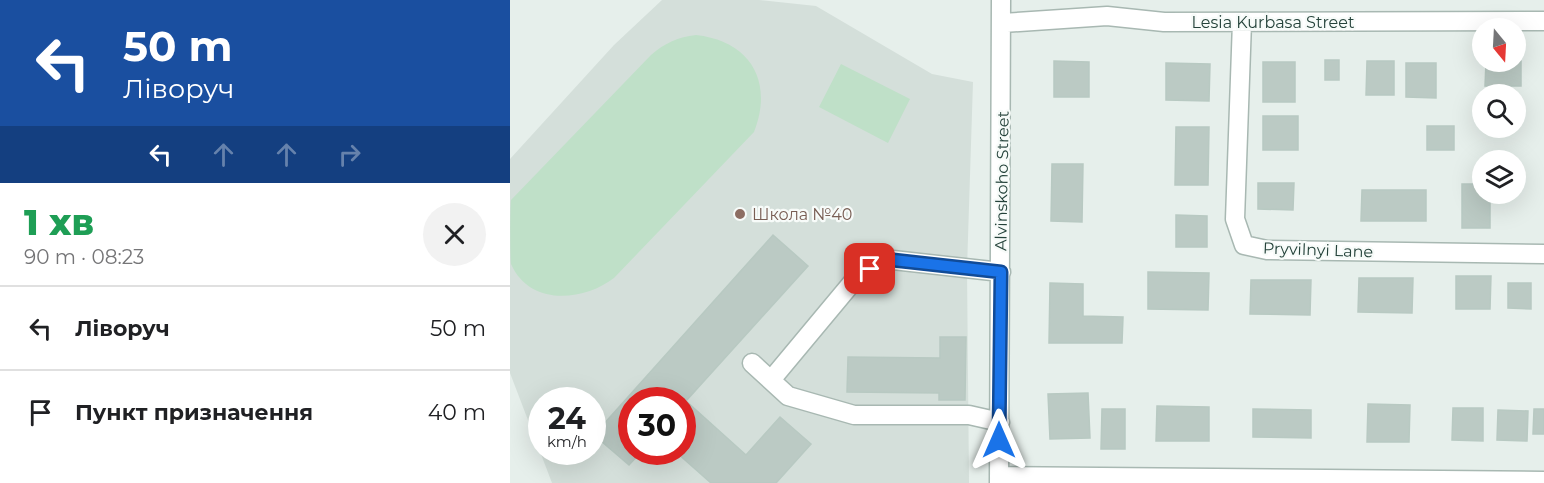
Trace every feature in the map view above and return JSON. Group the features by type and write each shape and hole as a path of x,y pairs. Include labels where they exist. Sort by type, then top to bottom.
{"street":[{"name":"Alvinskoho Street","path":"999,480 1003,23 1001,0"},
{"name":"Lesia Kurbasa Street","path":"1003,23 1107,15 1164,22 1544,21"},
{"name":"Pryvilnyi Lane","path":"1242,22 1235,219 1244,245 1267,250 1544,254"},
{"path":"771,380 856,278 884,259 1001,272"},
{"path":"752,363 788,396 854,415 969,415 1000,422"},
{"path":"999,480 1544,482"}],"shaded area":[{"name":"Школа №40","path":"662,0 759,0 816,6 932,74 973,82 967,269 969,483 552,483 545,465 606,465 606,387 528,387 528,420 510,373 510,159 614,45"}],"green space":[{"path":"696,35 715,39 731,46 753,67 759,80 761,96 754,132 614,278 588,292 573,295 558,296 531,288 520,278 511,264 511,200 651,55 672,41"},
{"path":"841,64 910,99 888,143 819,107"}],"building":[{"path":"1325,60 1339,60 1339,80 1325,80"},
{"path":"1054,61 1089,62 1089,97 1054,97"},
{"path":"1367,61 1394,61 1394,95 1366,95"},
{"path":"1263,62 1295,62 1295,102 1263,102"},
{"path":"1166,63 1210,64 1209,101 1166,100"},
{"path":"1406,63 1436,63 1436,98 1406,97"},
{"path":"1486,72 1521,72 1521,84 1485,84"},
{"path":"1263,116 1298,116 1298,150 1263,150"},
{"path":"1427,126 1454,126 1454,150 1427,150"},
{"path":"1176,127 1209,127 1208,185 1175,185"},
{"path":"1052,164 1083,164 1082,222 1051,221"},
{"path":"1258,183 1294,183 1293,210 1258,209"},
{"path":"1462,184 1472,184 1472,204 1490,204 1490,228 1462,228"},
{"path":"1362,190 1426,190 1426,221 1361,221"},
{"path":"1176,215 1207,216 1207,247 1176,247"},
{"path":"773,235 808,266 696,390 696,387 637,387"},
{"path":"1148,272 1209,273 1208,310 1148,309"},
{"path":"1456,276 1491,276 1490,309 1456,309"},
{"path":"1359,278 1413,278 1412,313 1358,312"},
{"path":"1251,280 1311,280 1310,315 1250,314"},
{"path":"1050,283 1083,284 1083,316 1123,317 1122,343 1049,343"},
{"path":"1508,283 1531,283 1531,309 1508,308"},
{"path":"940,337 966,337 965,400 939,400 939,393 847,392 848,357 940,358"},
{"path":"1088,393 1090,438 1050,439 1048,394"},
{"path":"1368,404 1410,405 1409,442 1367,442"},
{"path":"1157,406 1209,407 1209,441 1156,441"},
{"path":"618,408 618,456 606,445 606,422"},
{"path":"1453,408 1483,408 1483,441 1452,440"},
{"path":"1102,409 1125,409 1125,449 1101,449"},
{"path":"1253,409 1311,410 1311,438 1253,437"},
{"path":"1534,409 1544,409 1544,434 1533,434"},
{"path":"696,410 746,455 780,417 811,444 776,483 711,483 691,465 696,465"},
{"path":"1498,410 1528,411 1527,441 1497,440"}],"place":[{"name":"Школа №40","path":"740,214"}],"route":[{"path":"870,269 884,259 1001,272 999,440"}]}
